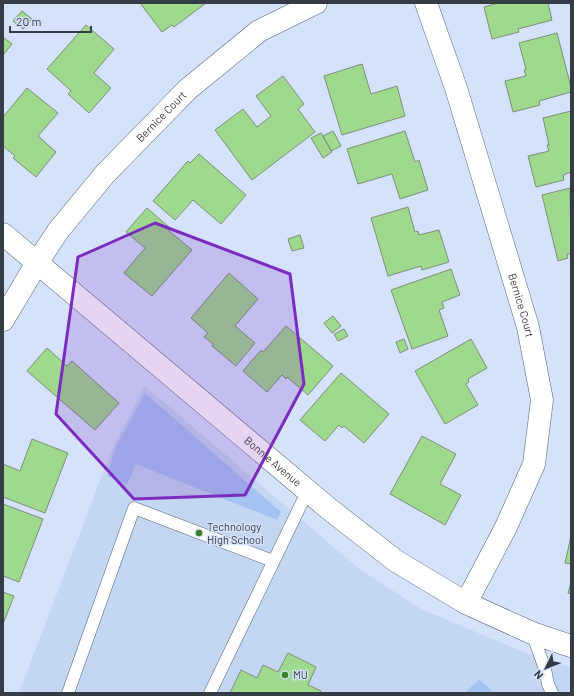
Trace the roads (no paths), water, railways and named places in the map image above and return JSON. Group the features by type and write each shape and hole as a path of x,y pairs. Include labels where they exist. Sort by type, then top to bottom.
{"street":[{"name":"Bernice Court","path":"3,320 58,231 105,174 188,89 259,31 316,3"},
{"name":"Bernice Court","path":"426,3 456,88 528,327 542,400 534,464 506,527 466,603"},
{"name":"Bonnie Avenue","path":"3,234 328,508 396,561 466,603 532,633 571,646"}],"lane":[{"path":"210,693 308,490"},
{"path":"68,693 134,508 273,561"},
{"path":"532,633 552,693"}],"place":[{"name":"Technology High School","path":"199,533"},
{"name":"MU","path":"285,675"}]}
